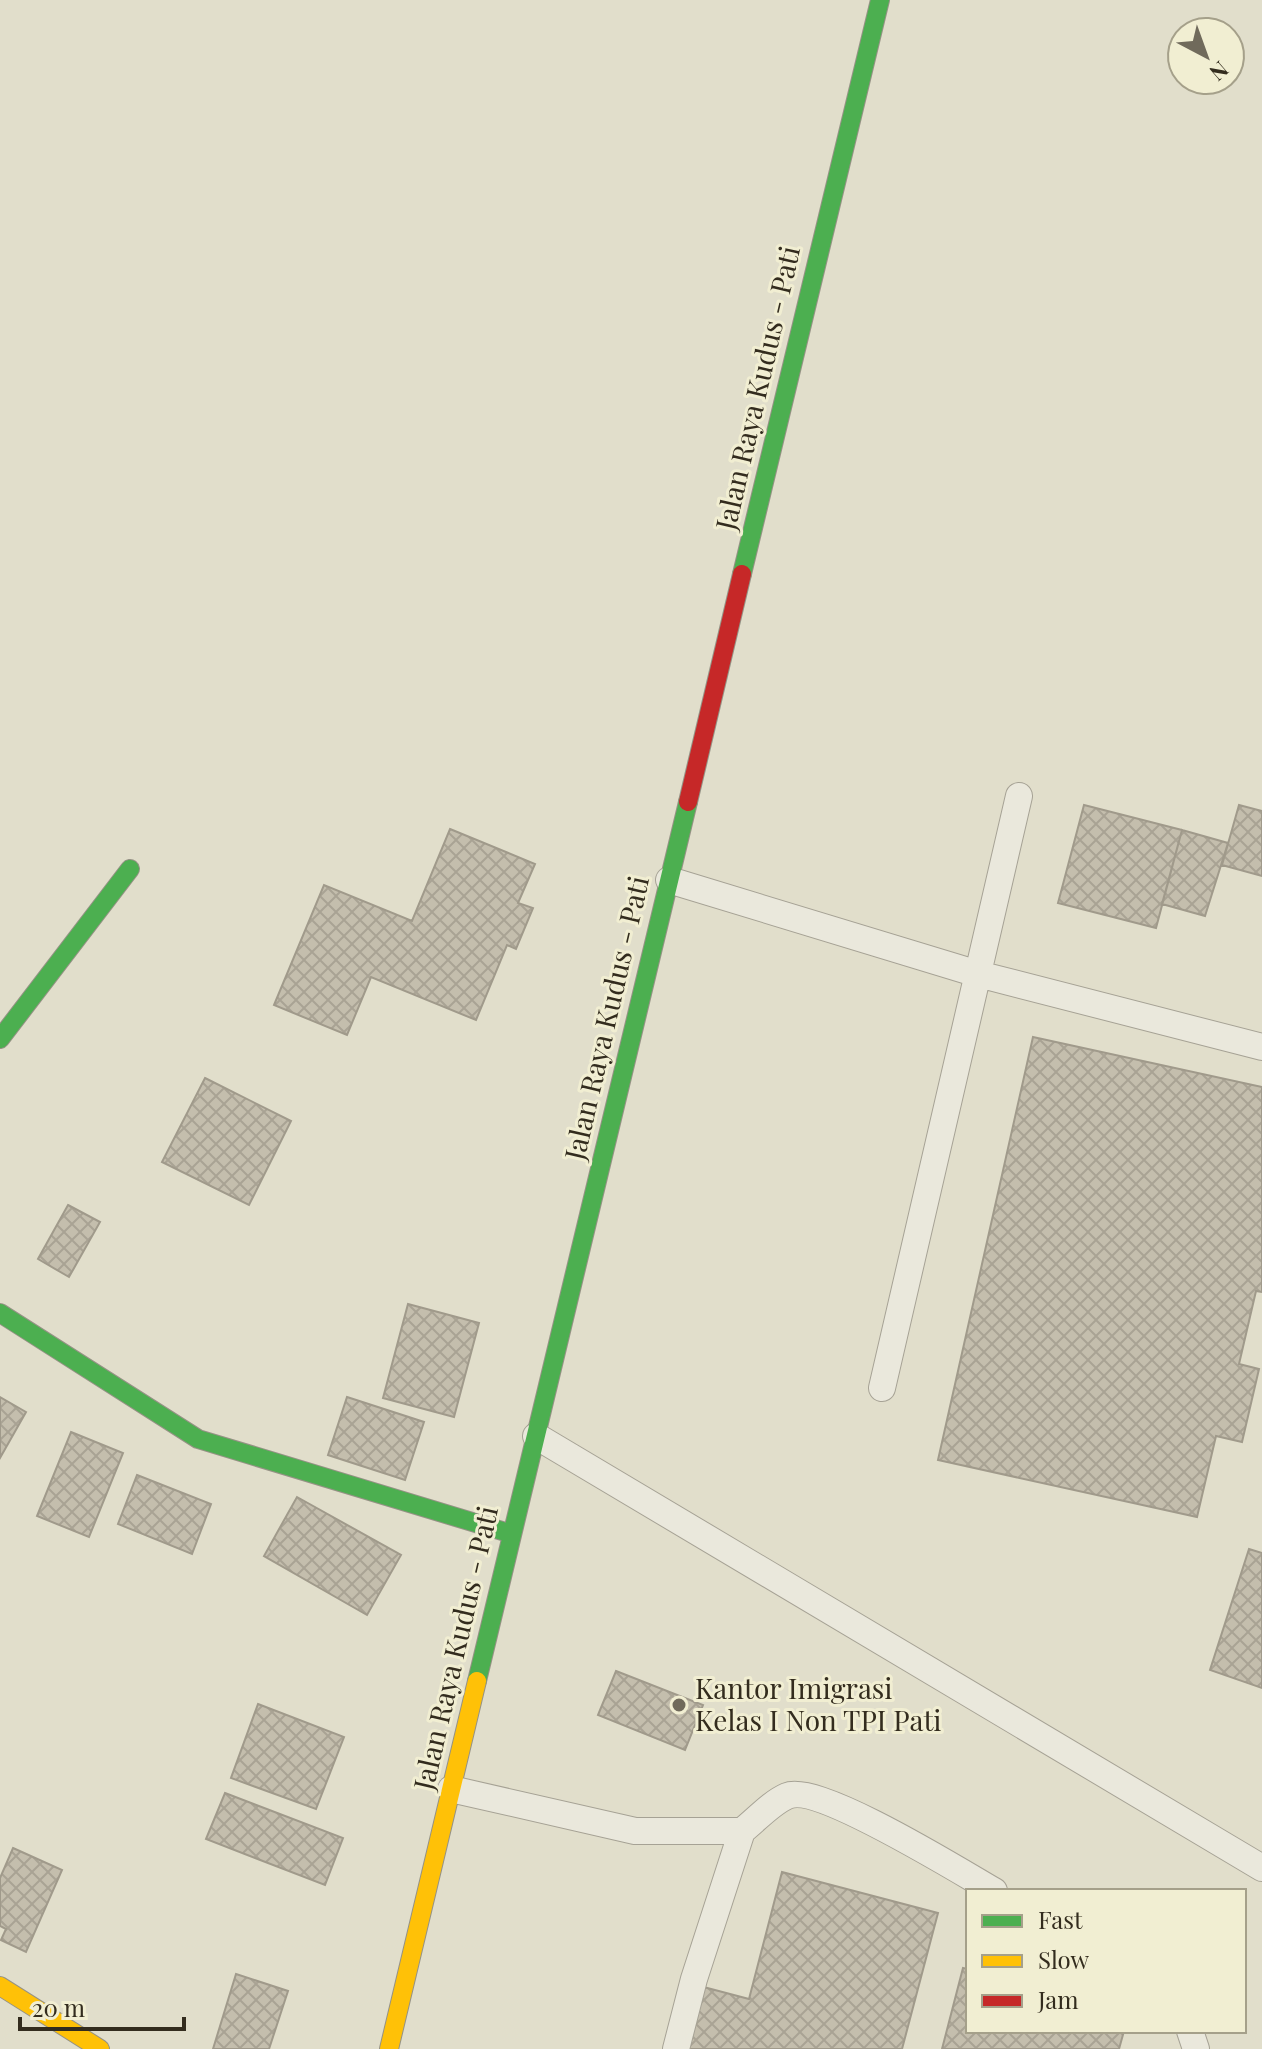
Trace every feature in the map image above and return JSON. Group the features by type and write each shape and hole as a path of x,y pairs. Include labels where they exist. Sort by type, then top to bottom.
{"main road":[{"name":"Jalan Raya Kudus - Pati","path":"389,2049 880,0"},
{"path":"0,1039 130,869"},
{"path":"0,1313 198,1439 512,1534"},
{"path":"0,1986 100,2049"}],"lane":[{"path":"882,1388 1019,796"},
{"path":"669,880 978,974 1262,1047"},
{"path":"536,1436 1262,1868"},
{"path":"451,1789 635,1831 742,1831"},
{"path":"676,2049 694,1979 742,1831 786,1796 803,1793 895,1833 991,1889"}],"building":[{"path":"1084,805 1182,830 1156,928 1058,903"},
{"path":"1239,805 1262,811 1262,876 1222,865"},
{"path":"450,829 535,864 518,903 533,908 516,949 507,945 476,1020 371,977 347,1035 274,1005 324,885 412,921"},
{"path":"1182,830 1228,843 1205,916 1162,904"},
{"path":"1033,1037 1262,1087 1262,1292 1256,1291 1239,1364 1259,1369 1242,1442 1216,1436 1197,1517 938,1460"},
{"path":"205,1078 291,1121 249,1205 162,1162"},
{"path":"68,1205 100,1222 69,1277 38,1259"},
{"path":"408,1304 479,1323 454,1417 383,1398"},
{"path":"0,1397 26,1412 0,1458"},
{"path":"347,1397 424,1422 405,1480 328,1455"},
{"path":"71,1432 123,1453 89,1537 37,1516"},
{"path":"137,1475 211,1504 192,1554 118,1524"},
{"path":"297,1497 401,1555 367,1615 264,1556"},
{"path":"1249,1549 1262,1553 1262,1688 1210,1670"},
{"path":"616,1671 703,1705 685,1750 598,1715"},
{"path":"258,1704 344,1737 316,1809 231,1778"},
{"path":"225,1793 343,1838 325,1885 206,1839"},
{"path":"13,1848 62,1870 26,1952 1,1940 6,1929 0,1926 0,1878"},
{"path":"782,1872 938,1913 902,2049 679,2049 696,1985 749,1999"},
{"path":"963,1968 966,1969 966,2033 1123,2033 1119,2049 942,2049"},
{"path":"236,1974 288,1991 269,2049 213,2049"}],"traffic: fast":[{"path":"742,574 880,0"},
{"path":"477,1681 688,802"},
{"path":"0,1039 130,869"},
{"path":"0,1313 198,1439 512,1534"}],"traffic: slow":[{"path":"389,2049 477,1681"},
{"path":"0,1986 100,2049"}],"traffic: jam":[{"path":"688,802 742,574"}],"place":[{"name":"Kantor Imigrasi Kelas I Non TPI Pati","path":"679,1705"}]}
